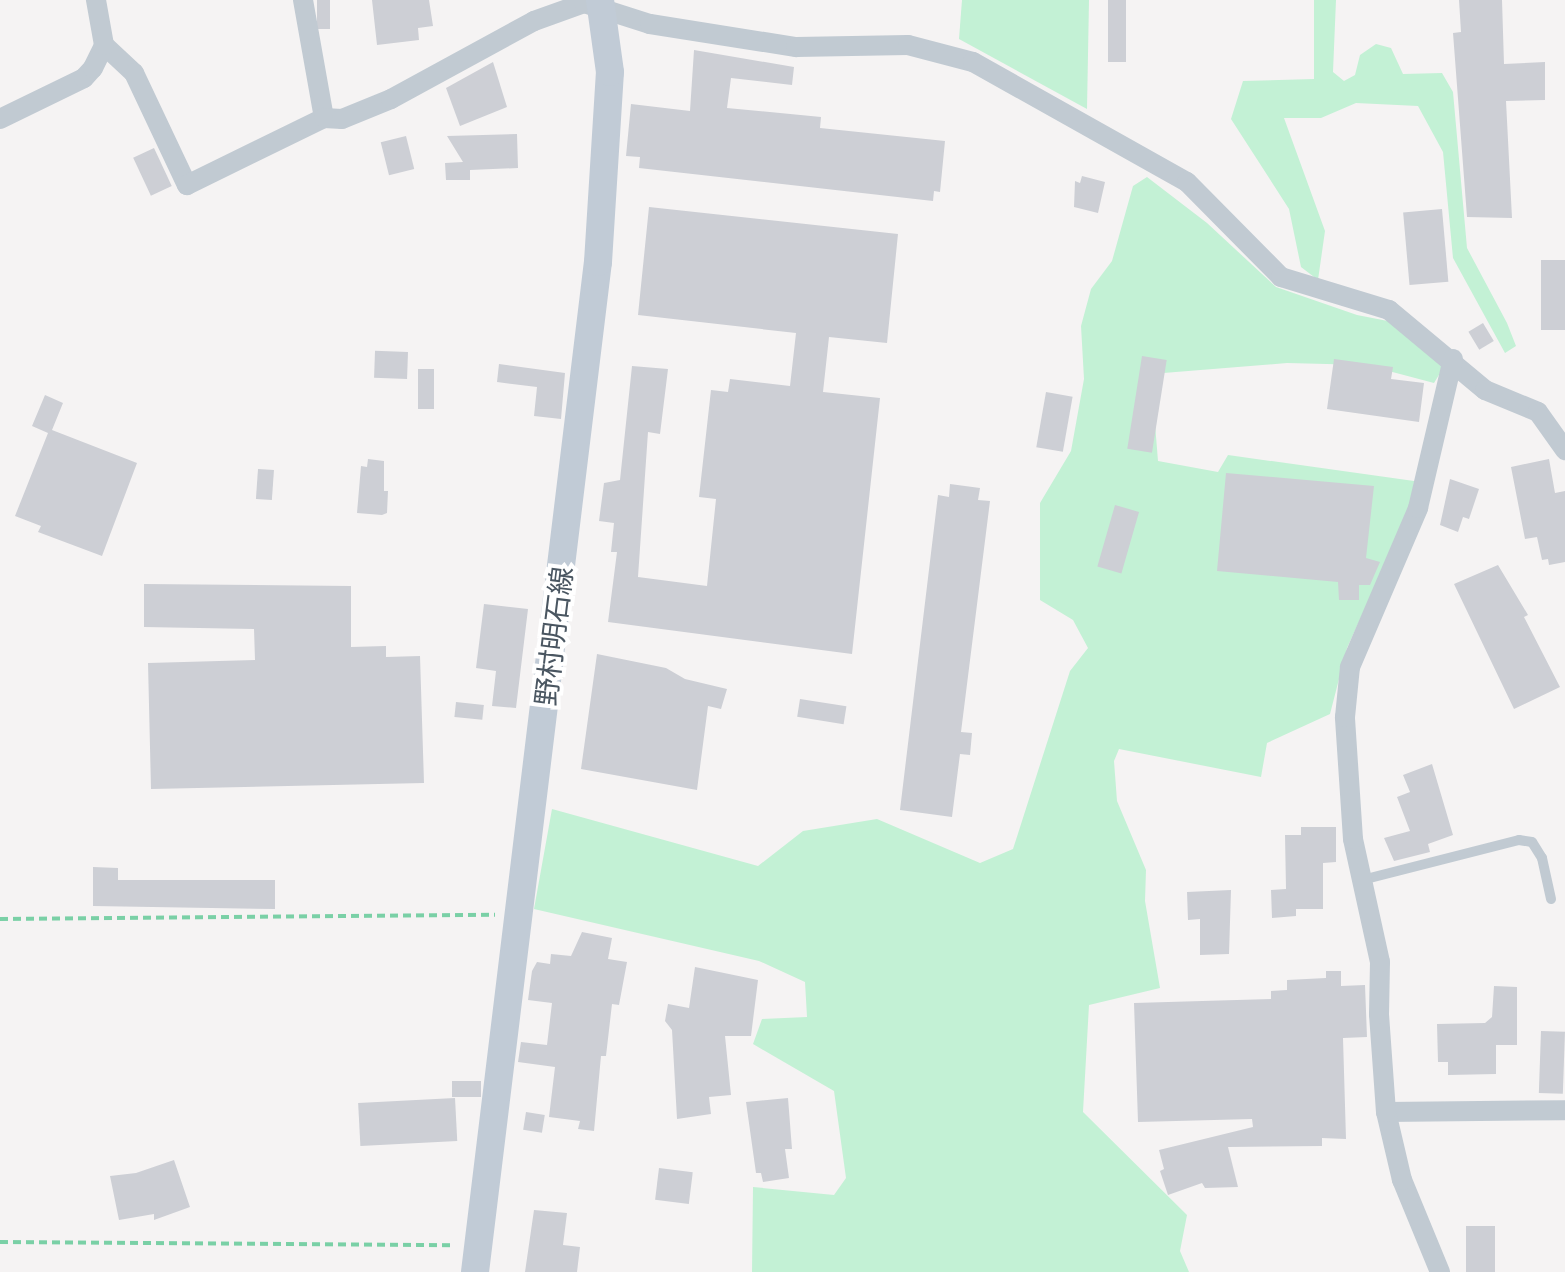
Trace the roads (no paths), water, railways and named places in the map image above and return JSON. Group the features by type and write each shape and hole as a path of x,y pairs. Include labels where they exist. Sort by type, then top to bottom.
{"main road":[{"name":"野村明石線","path":"478,1259 598,262 610,72 602,6"}],"street":[{"path":"96,0 104,44 134,73 187,184 324,118 342,119 392,98 534,21 584,3 796,47 908,45 974,62 1187,182 1281,277 1389,310 1453,359 1484,390 1538,412 1565,450"},
{"path":"302,0 324,118"},
{"path":"0,120 84,78 104,44"},
{"path":"1440,1272 1402,1180 1386,1112 1378,1014 1380,962 1361,880 1345,717 1350,666 1418,508 1453,359"},
{"path":"1386,1112 1565,1110"}],"lane":[{"path":"1361,880 1519,840 1532,842 1542,858 1550,899"}]}
